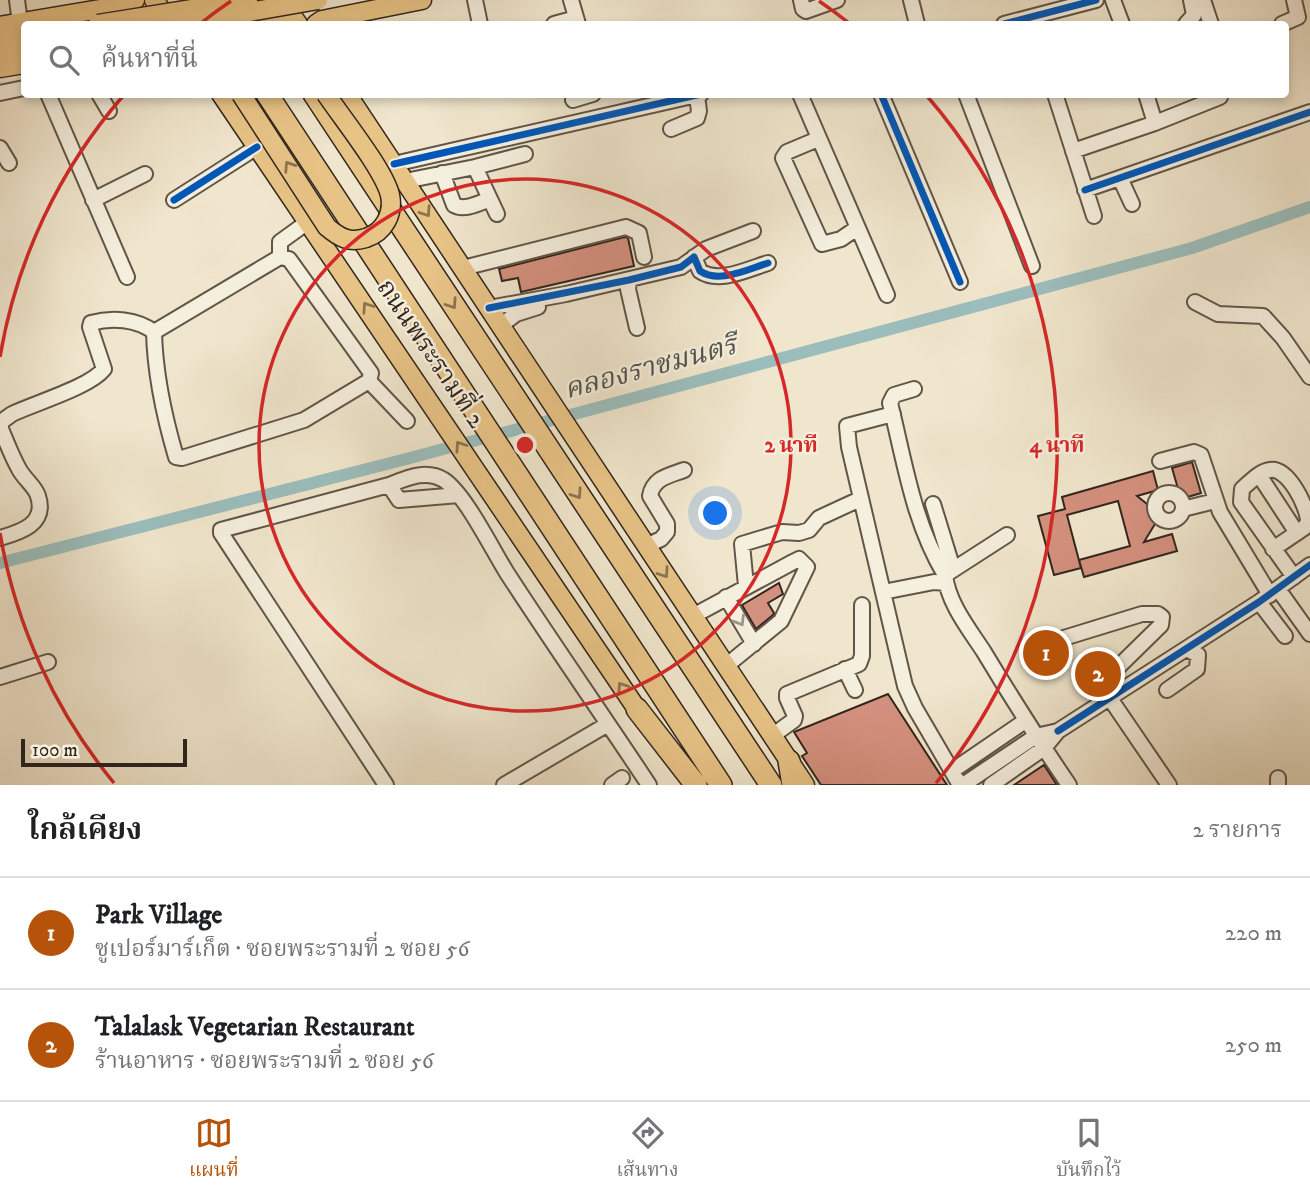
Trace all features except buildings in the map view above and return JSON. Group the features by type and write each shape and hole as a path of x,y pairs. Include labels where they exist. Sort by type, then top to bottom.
{"highway":[{"path":"201,0 216,21"},
{"path":"246,0 261,21"},
{"name":"ถนนพระรามที่ 2","path":"270,98 721,785"},
{"name":"ถนนพระรามที่ 2","path":"317,98 771,785"},
{"path":"652,628 757,785"},
{"path":"633,640 729,785"},
{"path":"637,709 696,785"},
{"path":"789,761 793,785"}],"main road":[{"path":"69,20 135,0"},
{"path":"153,0 170,21"},
{"path":"177,0 192,21"},
{"path":"116,21 246,0"},
{"path":"261,0 276,21"},
{"path":"281,0 296,21"},
{"path":"198,21 318,0"},
{"path":"320,21 363,6 422,0"},
{"path":"0,26 21,30"},
{"path":"0,40 21,30"},
{"path":"0,53 21,50"},
{"path":"0,68 21,64"},
{"name":"ถนนพระรามที่ 2","path":"224,98 499,502 687,785"},
{"path":"244,98 327,227 339,238 359,240 370,236 387,222 391,209 390,197 377,170 329,98"},
{"path":"350,98 806,785"}],"street":[{"path":"17,0 21,24"},
{"path":"475,0 479,21"},
{"path":"571,0 577,21"},
{"path":"801,0 806,11 837,0"},
{"path":"911,0 916,21"},
{"path":"1030,21 1096,0"},
{"path":"1113,0 1121,21"},
{"path":"1189,21 1194,15 1191,0"},
{"path":"1203,0 1210,21"},
{"path":"1289,21 1298,17 1294,0"},
{"path":"0,93 21,89"},
{"path":"50,98 127,277"},
{"path":"101,98 109,111"},
{"path":"573,100 580,98"},
{"path":"671,129 696,118 699,98"},
{"path":"802,98 887,295"},
{"path":"883,98 960,282"},
{"path":"968,98 1032,266"},
{"path":"1056,98 1094,215"},
{"path":"1147,98 1156,123"},
{"path":"1073,151 1156,123 1218,98"},
{"path":"394,164 665,99"},
{"path":"1085,190 1310,112"},
{"path":"818,139 787,152 783,158 822,244 841,239 857,228"},
{"path":"174,200 257,147"},
{"path":"0,148 9,163"},
{"path":"405,181 525,154"},
{"path":"475,167 497,214"},
{"path":"442,173 454,205 470,206 490,199"},
{"path":"93,200 145,174"},
{"path":"1120,178 1132,204"},
{"path":"280,257 279,242 309,221"},
{"path":"463,268 626,227 639,233 644,257"},
{"path":"500,326 526,310 629,284 681,267 706,249 753,231"},
{"path":"0,538 25,530 34,522 39,509 38,495 20,471 1,429 1,422 12,414 89,383 101,373 104,369 90,323 111,320 143,323 154,332 158,382 176,457 182,458 304,419 369,381 371,373 289,259 280,257 154,332"},
{"path":"694,257 700,271 712,277 768,263"},
{"path":"489,308 629,284"},
{"path":"629,284 637,328"},
{"path":"1195,302 1218,314 1258,315 1269,320 1310,377"},
{"path":"369,381 407,421"},
{"path":"914,389 891,398 893,414 923,535 948,576"},
{"path":"893,414 847,426 860,499 905,686 915,708 962,785 1058,731 1269,595 1310,565"},
{"path":"1160,461 1198,453 1204,461 1215,501 1269,595 1285,636"},
{"path":"1273,549 1308,522 1304,503 1279,470 1272,469 1241,489 1241,502 1273,549 1294,576"},
{"path":"646,546 661,539 667,532 667,524 650,496 652,486 657,480 684,470"},
{"path":"386,785 221,533 224,528 389,485 414,475 432,475 446,481 459,495 507,573 649,785"},
{"path":"1259,475 1297,533"},
{"path":"389,485 399,500 459,495"},
{"path":"746,586 742,544 782,532 795,535 809,530 819,518 860,499"},
{"path":"1183,509 1215,501"},
{"path":"933,504 956,606 1025,721 1069,785"},
{"path":"726,666 781,621 807,567 799,559 800,546 795,535"},
{"path":"883,592 934,582 948,576 1007,535"},
{"path":"693,616 799,559"},
{"path":"1269,595 1310,634"},
{"path":"726,597 754,644"},
{"path":"772,736 796,716 787,694 859,663 862,656 862,604"},
{"path":"1054,641 1142,614 1158,614 1161,617 1161,625 1111,674 1114,693 1169,785"},
{"path":"1167,690 1197,669 1198,655 1187,649"},
{"path":"0,677 48,662"},
{"path":"845,669 855,691"},
{"path":"952,771 1025,721"},
{"path":"504,785 608,724"},
{"path":"991,785 1040,742"}],"waterway":[{"name":"คลองราชมนตรี","path":"0,563 410,458 1192,248 1310,207"}],"cycle path":[{"path":"1016,21 1096,0"},
{"path":"394,164 683,98"},
{"path":"883,98 960,282"},
{"path":"1085,190 1310,112"},
{"path":"174,200 257,147"},
{"path":"489,308 629,280 681,267 694,257 700,271 716,276 734,274 768,263"},
{"path":"1058,731 1259,602 1310,565"}],"place":[{"name":"Park Village","path":"1046,653"},
{"name":"Talalask Vegetarian Restaurant","path":"1098,674"}]}
